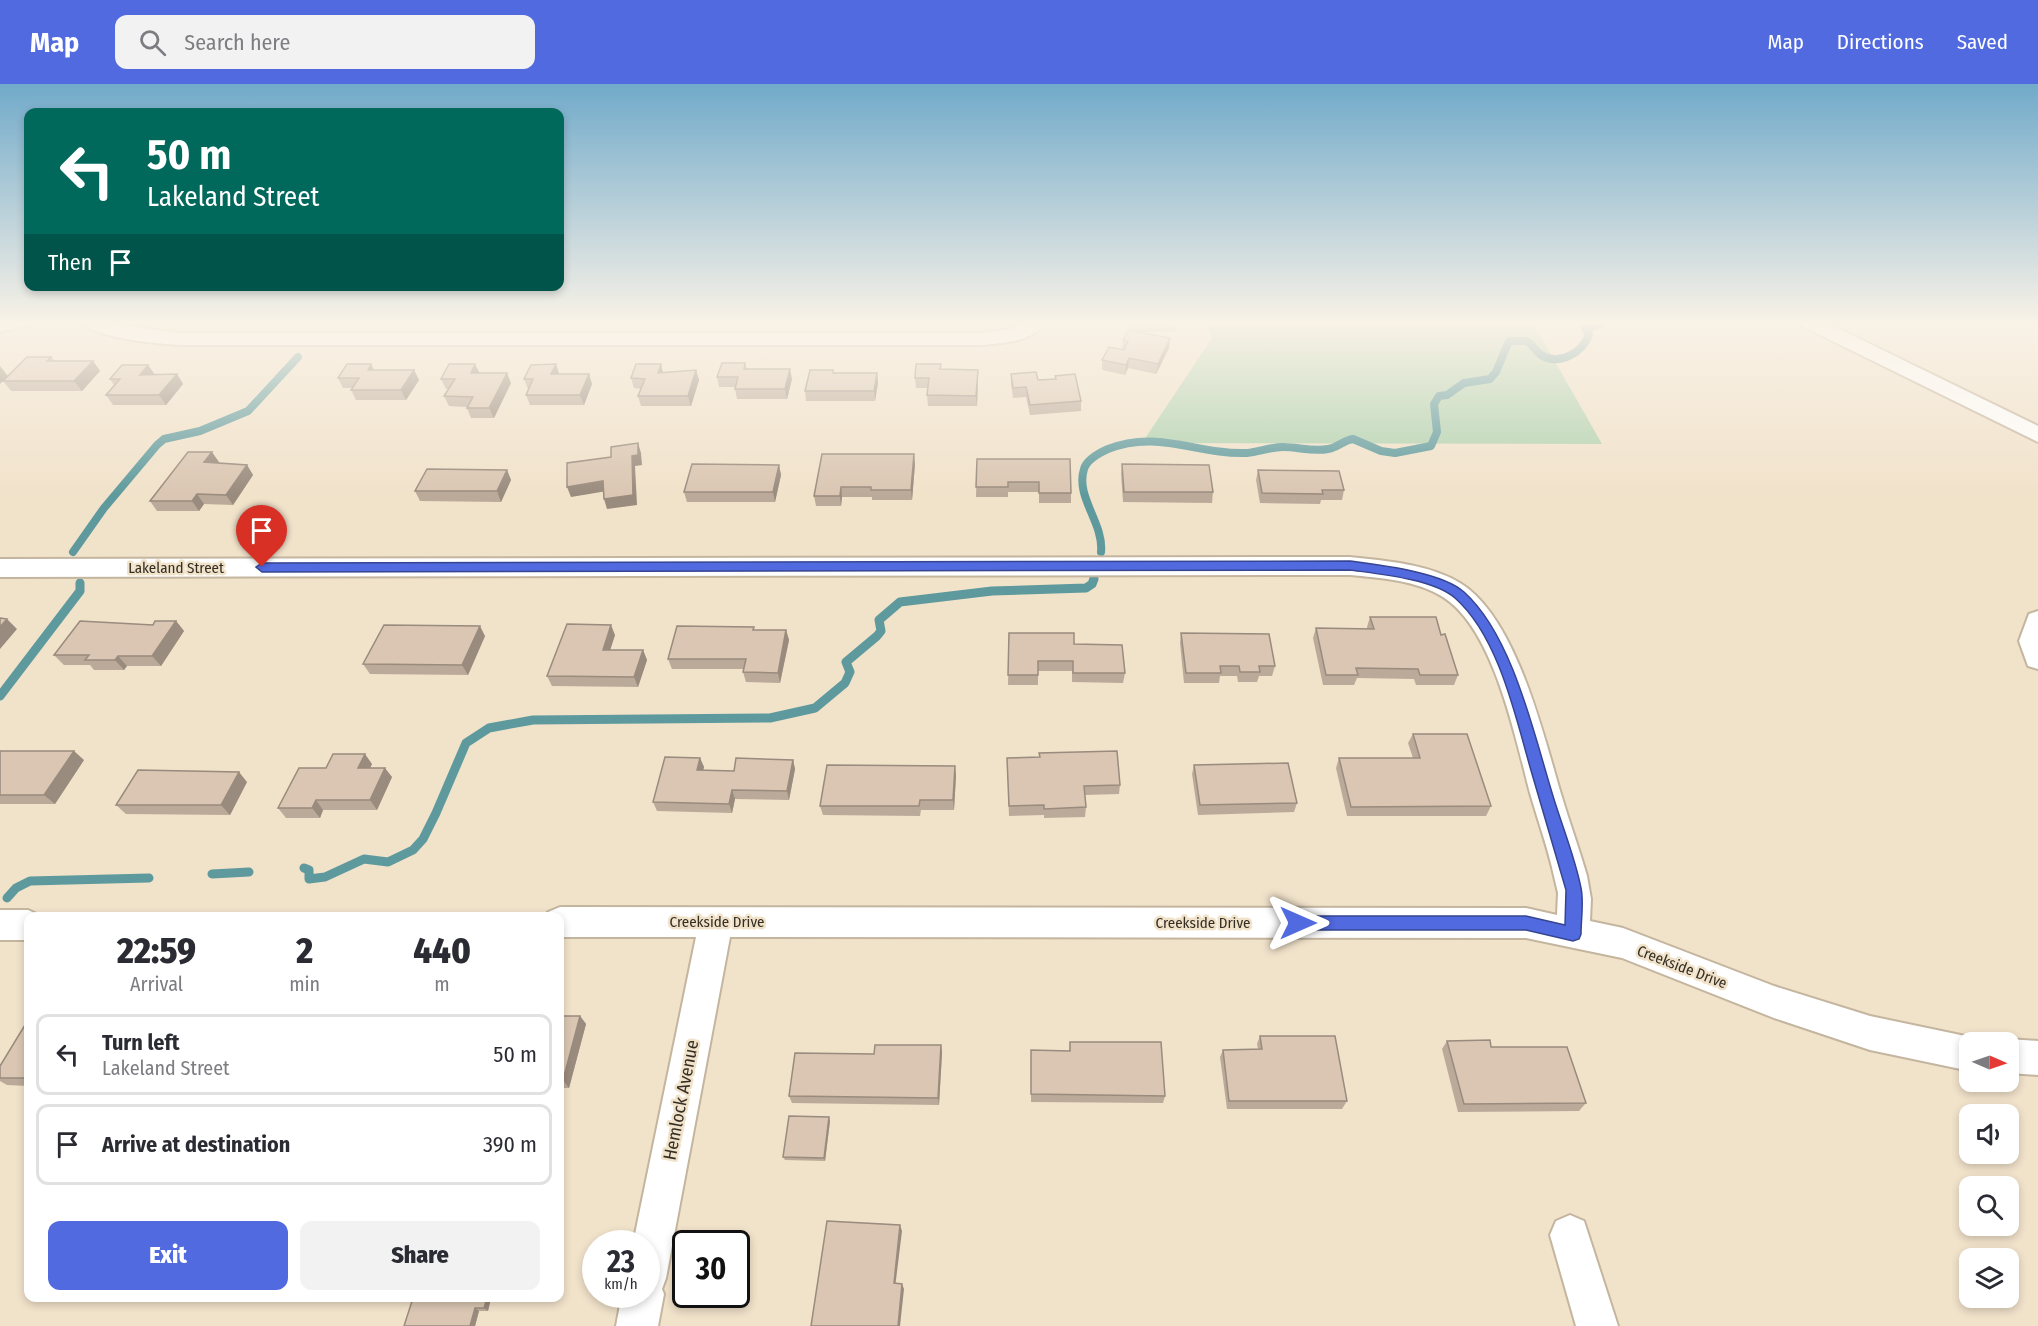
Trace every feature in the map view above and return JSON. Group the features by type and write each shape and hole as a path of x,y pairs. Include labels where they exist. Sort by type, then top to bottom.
{"street":[{"path":"1925,379 2038,435"},
{"name":"Lakeland Street","path":"0,568 1350,566 1396,572 1432,582 1458,594 1478,616 1495,647 1514,689 1574,890 1573,934"},
{"path":"2038,621 2033,641 2038,659"},
{"name":"Creekside Drive","path":"564,922 1526,923 1623,943 1774,1002 1870,1033 1959,1052"},
{"name":"Hemlock Avenue","path":"655,1230 716,922"},
{"path":"0,925 24,925"},
{"path":"2019,1057 2038,1058"},
{"path":"1570,1235 1597,1326"},
{"path":"637,1326 640,1308"}],"green space":[{"path":"1185,379 1565,379 1602,444 1142,443"}],"building":[{"path":"5,379 76,379 74,381 3,381"},
{"path":"110,379 173,379 159,395 106,395 120,379"},
{"path":"358,379 408,379 401,390 351,390"},
{"path":"441,379 504,379 489,408 467,408 473,397 444,396 455,379"},
{"path":"524,379 587,379 580,395 526,395 533,379"},
{"path":"645,379 693,379 688,396 638,396"},
{"path":"738,379 788,379 785,389 735,389"},
{"path":"808,379 876,379 874,391 805,391"},
{"path":"929,379 977,379 976,396 927,395"},
{"path":"1012,379 1076,379 1081,401 1030,405 1026,387 1013,388"},
{"path":"638,443 638,455 632,456 633,495 604,499 603,481 567,487 567,463 611,457 611,447"},
{"path":"188,452 212,452 204,462 247,465 226,495 197,494 192,501 150,501"},
{"path":"822,454 914,454 911,490 841,487 840,496 814,496"},
{"path":"977,459 1070,459 1071,493 1039,493 1039,482 1008,482 1008,487 976,487"},
{"path":"692,464 779,465 773,492 684,492"},
{"path":"1122,464 1209,465 1213,492 1124,492"},
{"path":"427,469 507,470 497,491 415,491"},
{"path":"1258,470 1339,471 1344,490 1322,490 1323,494 1262,493"},
{"path":"1370,617 1436,617 1441,635 1445,634 1458,675 1420,675 1418,669 1356,668 1358,675 1326,675 1316,628 1374,629"},
{"path":"0,618 7,619 0,627"},
{"path":"80,621 153,625 155,621 176,621 152,656 118,656 115,660 85,660 89,655 54,655"},
{"path":"567,624 611,625 603,650 643,650 634,677 547,676"},
{"path":"384,625 480,626 462,665 363,664"},
{"path":"677,626 754,627 753,630 786,630 778,673 743,672 746,659 668,659"},
{"path":"1009,633 1074,633 1074,644 1122,645 1125,673 1073,673 1073,661 1038,661 1038,675 1008,675"},
{"path":"1181,633 1269,634 1275,666 1259,666 1260,672 1240,672 1239,666 1220,666 1221,673 1186,673"},
{"path":"1413,734 1467,734 1491,806 1351,807 1339,758 1420,758"},
{"path":"0,751 74,751 44,795 0,795"},
{"path":"1117,751 1120,785 1084,786 1086,807 1044,809 1044,805 1009,806 1007,758 1040,757 1039,753"},
{"path":"333,754 365,754 358,768 385,768 370,800 316,800 312,808 278,808 299,768 326,768"},
{"path":"665,757 700,758 697,770 734,771 736,758 793,760 787,791 732,790 729,804 653,802"},
{"path":"1288,763 1297,803 1200,805 1194,765"},
{"path":"827,765 955,766 953,800 920,800 919,806 820,806"},
{"path":"138,770 239,772 221,805 116,805"},
{"path":"564,1016 580,1016 564,1076"},
{"path":"24,1027 24,1078 0,1078 0,1066"},
{"path":"1260,1036 1335,1036 1347,1101 1229,1101 1223,1050 1262,1049"},
{"path":"1490,1040 1491,1047 1567,1047 1586,1103 1464,1104 1447,1041"},
{"path":"1070,1042 1161,1042 1165,1096 1031,1094 1031,1050 1070,1051"},
{"path":"875,1045 941,1045 938,1098 789,1096 795,1053 874,1054"},
{"path":"789,1116 829,1117 824,1158 783,1157"},
{"path":"827,1221 900,1225 894,1283 902,1284 898,1326 811,1326"},
{"path":"412,1302 486,1302 484,1308 475,1308 470,1326 404,1326"}],"waterway":[{"path":"73,552 104,508 164,439 200,431 248,411 278,379"},
{"path":"1101,552 1101,541 1086,500 1082,479 1088,462 1105,451 1144,441 1229,453 1247,453 1283,447 1322,450 1353,439 1381,451 1395,453 1431,446 1437,432 1434,404 1439,396 1447,395 1464,383 1490,379"},
{"path":"304,868 309,870 309,879 325,877 364,859 388,862 413,850 423,839 436,813 466,743 489,728 533,720 770,718 815,708 845,683 850,672 846,662 877,636 881,631 879,620 900,602 992,591 1086,588 1092,584 1094,579"},
{"path":"0,696 80,591 80,583"},
{"path":"212,874 249,872"},
{"path":"7,898 16,888 30,881 149,878"}],"route":[{"path":"262,567 1350,566 1396,572 1432,582 1458,594 1478,616 1514,689 1574,890 1573,934 1526,923 1298,923"}]}
